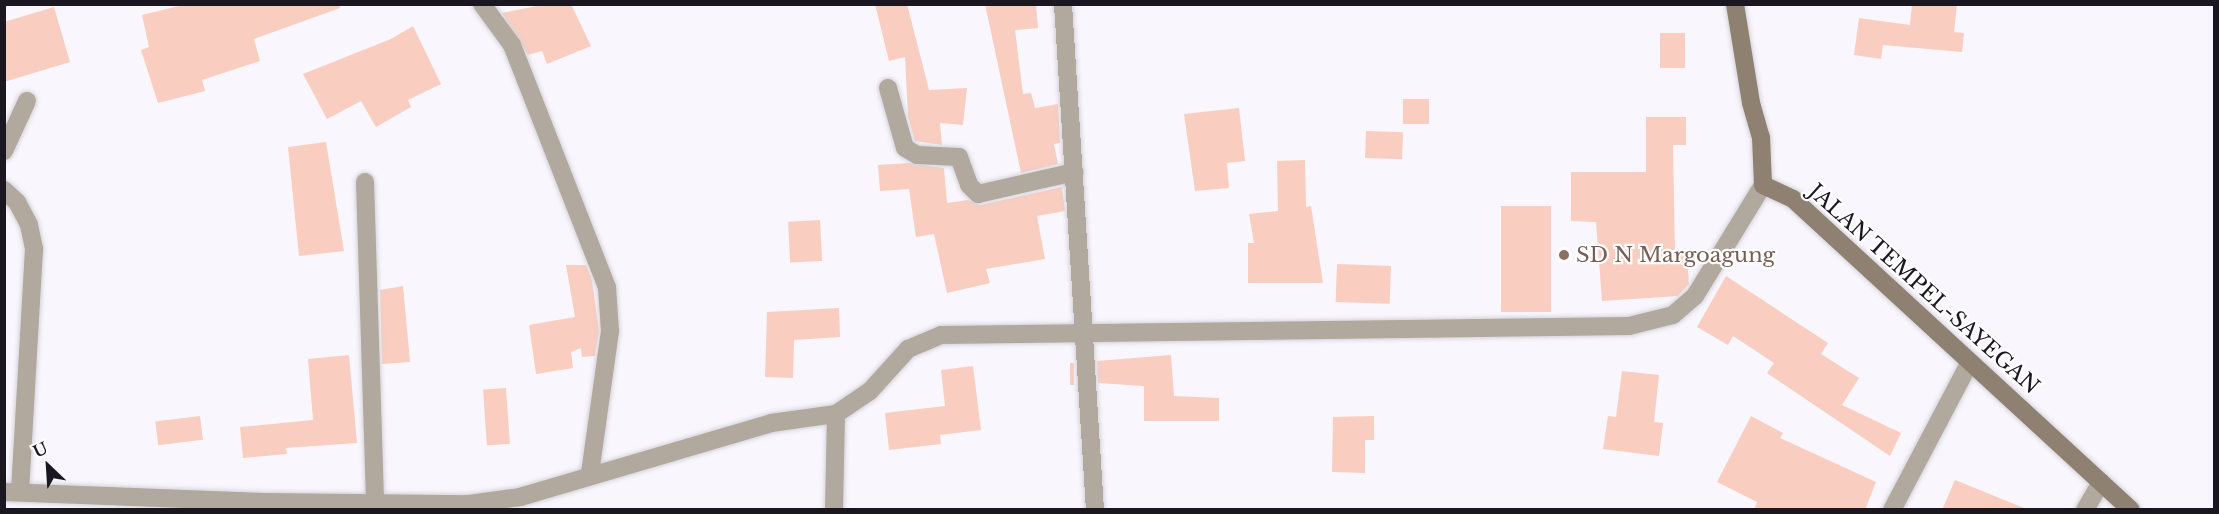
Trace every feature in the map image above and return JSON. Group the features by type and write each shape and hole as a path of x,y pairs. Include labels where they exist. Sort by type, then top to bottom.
{"main road":[{"path":"1735,4 1751,103 1761,137 1762,185"},
{"name":"JALAN TEMPEL-SAYEGAN","path":"1762,185 1793,199 2131,510"}],"street":[{"path":"482,4 512,45 607,287 610,331 590,474"},
{"path":"1063,4 1086,332 1095,510"},
{"path":"888,88 905,148 917,154 959,157 969,185 978,194 1075,172"},
{"path":"4,151 27,100"},
{"path":"365,182 375,504"},
{"path":"4,190 17,202 28,225 34,249 12,492 469,507 520,497 590,474 771,423 836,414 870,391 894,361 924,339 941,335 1629,326 1672,315 1695,296 1762,185"},
{"path":"1893,510 1970,362"},
{"path":"834,510 836,414"},
{"path":"2085,510 2101,483"}],"building":[{"path":"187,4 339,4 340,8 254,39 260,61 202,80 205,91 158,103 141,50 149,47 142,15"},
{"path":"547,4 571,4 591,46 547,64 542,51 528,55 502,13"},
{"path":"875,4 907,4 929,90 967,88 963,125 940,123 942,145 915,141 908,117 905,57 889,61"},
{"path":"985,4 1036,4 1038,28 1015,30 1023,94 1031,93 1035,108 1058,104 1060,143 1054,144 1058,164 1021,173"},
{"path":"1912,4 1957,4 1954,32 1964,33 1962,52 1883,45 1881,59 1854,55 1859,18 1910,25"},
{"path":"54,7 70,62 4,82 4,22"},
{"path":"413,26 441,84 408,100 411,107 376,127 361,101 327,119 303,74 391,39"},
{"path":"1660,33 1685,33 1685,68 1660,68"},
{"path":"1403,99 1429,99 1429,124 1403,124"},
{"path":"1239,108 1245,161 1227,163 1229,188 1195,191 1184,114"},
{"path":"1646,117 1686,117 1686,145 1673,145 1675,254 1687,253 1689,284 1678,296 1602,301 1596,222 1571,221 1571,172 1646,172"},
{"path":"1366,131 1403,132 1402,159 1365,158"},
{"path":"326,142 344,251 299,256 288,147"},
{"path":"1305,160 1306,207 1311,206 1323,283 1248,283 1248,243 1254,243 1249,214 1278,211 1277,161"},
{"path":"908,163 944,168 947,203 968,200 980,205 1062,187 1065,211 1037,216 1045,259 986,269 990,283 947,293 934,234 916,237 909,189 880,191 878,165"},
{"path":"1501,206 1551,206 1551,312 1501,312"},
{"path":"820,220 822,261 790,263 788,222"},
{"path":"1337,264 1391,266 1390,304 1336,302"},
{"path":"566,265 586,265 592,280 599,331 595,356 582,357 581,348 571,352 573,368 536,374 529,325 575,317"},
{"path":"1726,276 1828,343 1821,354 1859,378 1842,405 1901,433 1890,456 1767,373 1774,363 1733,336 1728,345 1697,327"},
{"path":"403,286 410,362 382,364 380,290"},
{"path":"839,308 840,337 794,340 793,378 765,377 767,312"},
{"path":"349,355 357,443 286,448 287,454 243,458 240,427 313,420 308,359"},
{"path":"1171,355 1174,396 1219,398 1219,421 1144,421 1144,386 1098,383 1097,361"},
{"path":"1070,363 1074,363 1074,385 1070,385"},
{"path":"973,366 981,430 940,435 941,444 889,450 885,413 945,406 941,370"},
{"path":"1622,371 1659,375 1654,422 1663,423 1659,456 1603,449 1608,416 1616,417"},
{"path":"506,388 510,444 487,445 483,390"},
{"path":"200,416 203,440 158,445 155,421"},
{"path":"1374,416 1374,440 1365,440 1365,473 1332,472 1333,417"},
{"path":"1751,416 1783,433 1780,438 1876,482 1865,510 1754,510 1757,502 1717,482"},
{"path":"1955,480 2024,508 2024,510 1942,510"}],"place":[{"name":"SD N Margoagung","path":"1564,255"}]}
